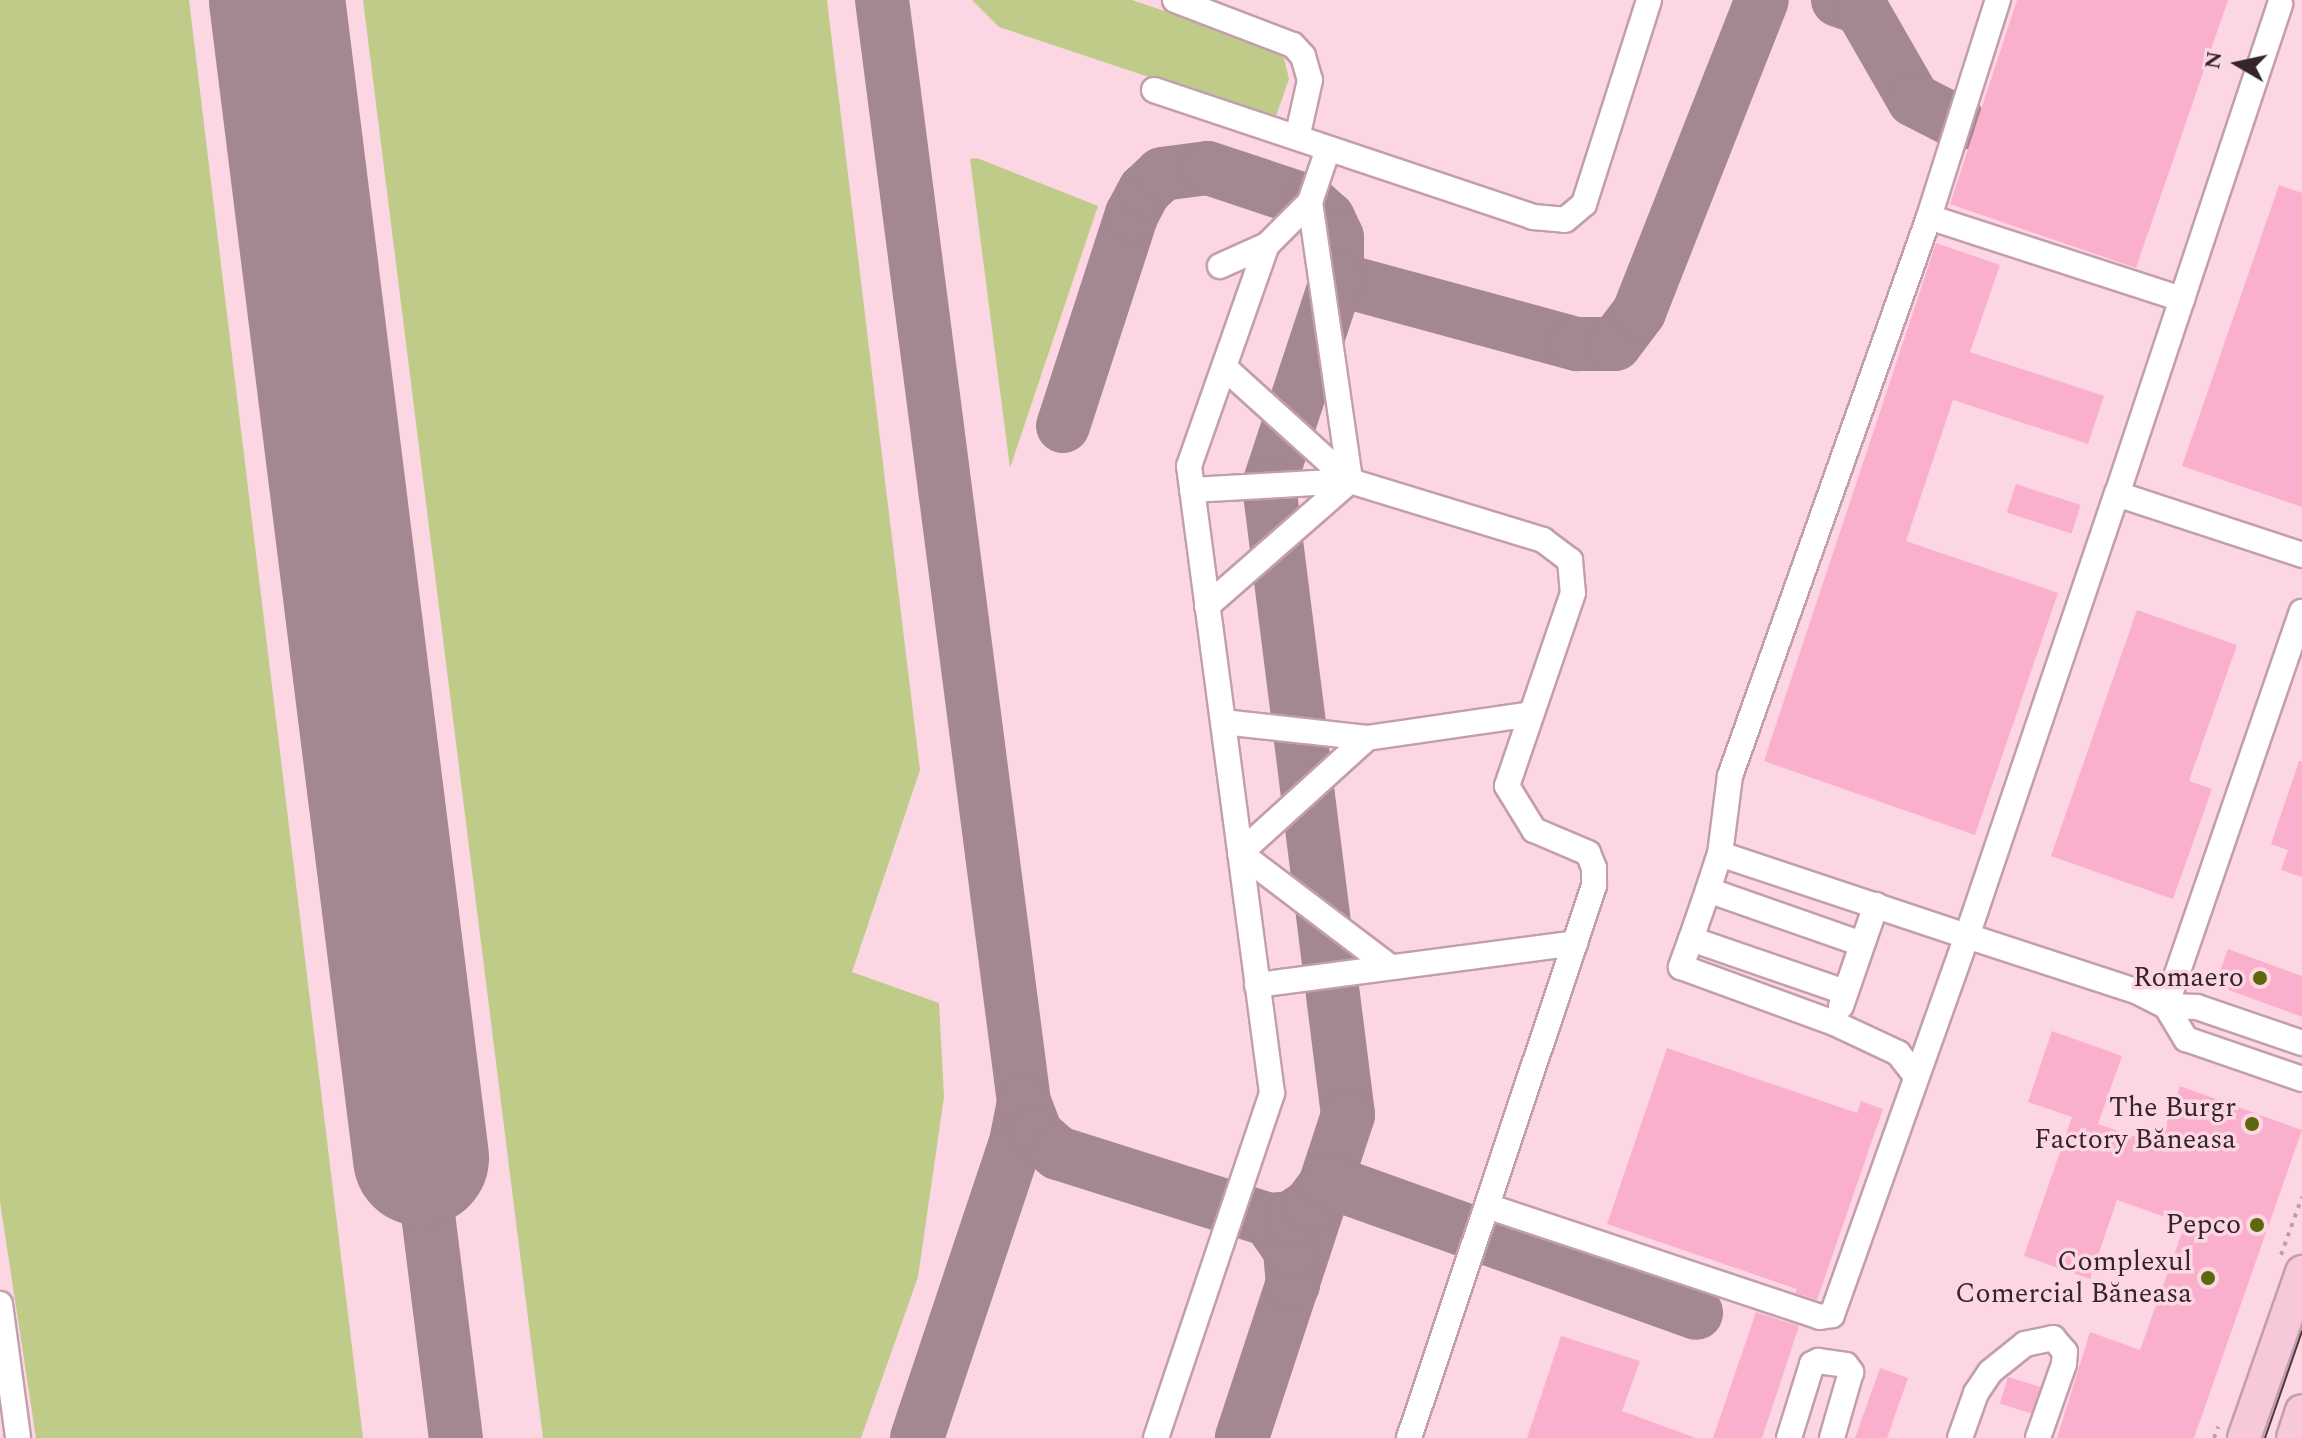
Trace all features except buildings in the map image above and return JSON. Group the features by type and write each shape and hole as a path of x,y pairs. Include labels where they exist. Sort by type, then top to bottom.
{"main road":[{"path":"2244,1438 2302,1272"},
{"path":"2293,1438 2302,1411"}],"street":[{"path":"1175,0 1281,39 1303,56 1310,80 1297,138"},
{"path":"1154,90 1533,217 1565,220 1584,204 1649,0"},
{"path":"1916,1076 1898,1053 1834,1023 1681,967 1720,854 1730,776 1929,217 1998,0"},
{"path":"1487,1206 1820,1317 1832,1315 1967,936 2280,4"},
{"path":"1220,266 1267,245 1310,202 1328,149"},
{"path":"1310,202 1350,481"},
{"path":"1929,217 2182,299"},
{"path":"1156,1438 1269,1107 1271,1080 1189,466 1267,245"},
{"path":"1225,368 1350,481"},
{"path":"1207,606 1350,481"},
{"path":"1192,490 1350,481 1543,540 1570,560 1573,593 1507,786 1534,830 1588,853 1594,886 1409,1438"},
{"path":"2117,494 2302,555"},
{"path":"2166,1006 2302,612"},
{"path":"1223,722 1367,738 1531,714"},
{"path":"1240,853 1367,738"},
{"path":"1240,853 1390,967"},
{"path":"1720,854 2138,992 2166,1006 2197,1007 2302,1043"},
{"path":"1708,890 1862,944"},
{"path":"1834,1023 1876,905"},
{"path":"1691,939 1845,992"},
{"path":"1257,985 1575,943"},
{"path":"2166,1006 2186,1039 2302,1079"},
{"path":"0,1304 18,1438"},
{"path":"1960,1438 1976,1393 1990,1372 2025,1344 2053,1338 2065,1352 2064,1364 2038,1438"},
{"path":"1789,1438 1812,1364 1828,1361 1851,1372 1832,1438"}],"green space":[{"path":"0,0 189,0 363,1438 36,1438 0,1202"},
{"path":"363,0 827,0 920,770 852,972 939,1003 944,1097 918,1277 861,1438 543,1438"},
{"path":"972,0 1132,0 1271,47 1284,58 1289,79 1275,119 999,27"},
{"path":"977,158 1098,206 1010,468 970,159"}],"taxiway":[{"path":"882,0 1024,1102 1016,1142 917,1438"},
{"path":"1337,279 1577,344 1615,344 1639,312 1762,0"},
{"path":"1838,0 1861,8 1914,100 1959,123"},
{"path":"1063,426 1132,214 1145,190 1162,174 1208,168 1310,202 1328,218 1337,237 1337,279 1269,485 1348,1115 1242,1438"},
{"path":"1024,1102 1036,1134 1058,1153 1269,1220"},
{"path":"421,1158 456,1438"},
{"path":"1293,1285 1290,1250 1269,1220 1291,1218 1310,1205 1328,1181 1696,1313"}],"runway":[{"path":"277,0 421,1158"}],"tram line":[{"path":"2265,1438 2302,1331"}],"place":[{"name":"Romaero","path":"2260,978"},
{"name":"The Burgr Factory Băneasa","path":"2252,1124"},
{"name":"Pepco","path":"2257,1225"},
{"name":"Complexul Comercial Băneasa","path":"2208,1278"}]}
